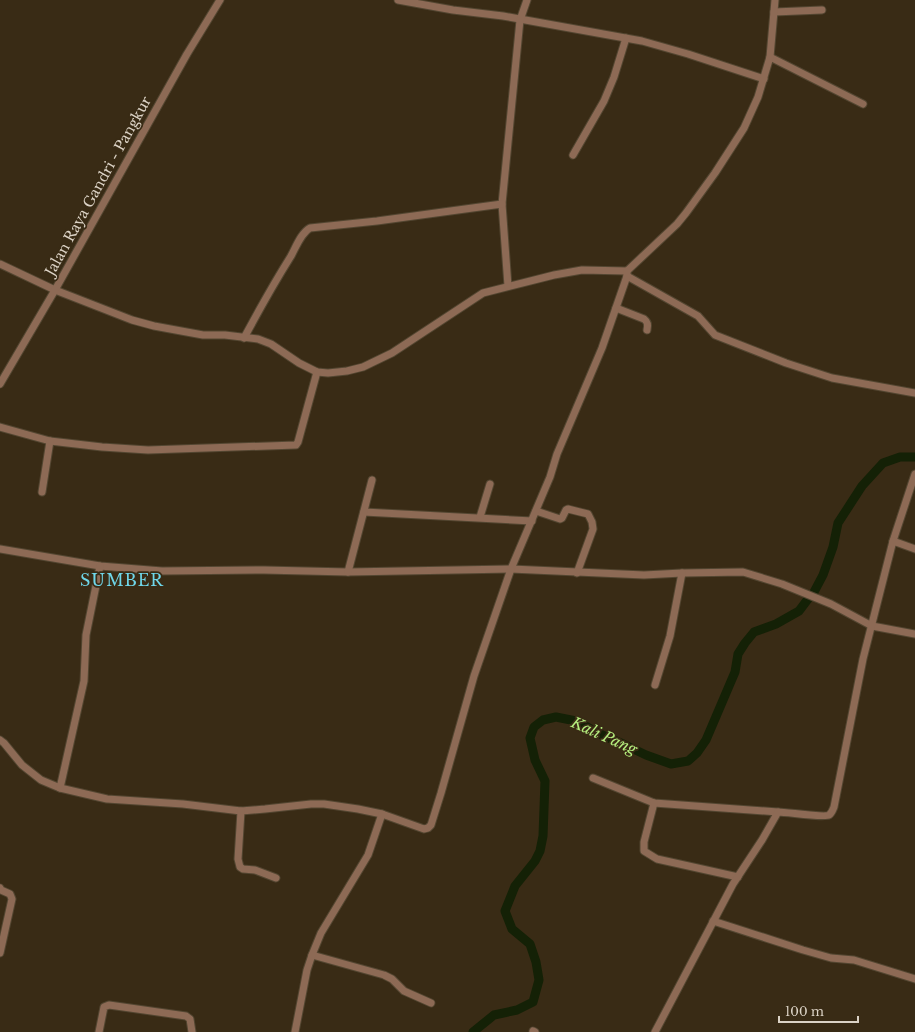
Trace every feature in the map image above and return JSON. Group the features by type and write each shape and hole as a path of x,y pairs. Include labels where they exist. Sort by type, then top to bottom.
{"street":[{"name":"Jalan Raya Gandri - Pangkur","path":"0,384 55,290 187,54 220,0"},
{"path":"398,0 626,38 664,46 764,79"},
{"path":"508,286 502,207 520,20 527,0"},
{"path":"2,742 22,765 41,780 60,788 107,799 183,804 241,810 265,810 311,804 324,804 382,814 424,829 428,828 441,793 474,676 511,569 550,477 557,454 602,348 627,274 677,224 715,173 744,128 758,97 770,57 775,0"},
{"path":"774,12 822,10"},
{"path":"573,155 604,101 614,77 626,38"},
{"path":"770,57 863,104"},
{"path":"244,338 298,244 310,228 502,207"},
{"path":"0,264 55,290 132,320 154,326 203,335 225,335 258,339 271,344 317,372 328,373 363,367 379,360 483,293 582,270 595,269 627,274 698,316 715,334 786,363 832,378 915,392"},
{"path":"616,308 647,321 647,330"},
{"path":"0,427 50,441 102,447 148,450 296,445 317,372"},
{"path":"42,492 50,441"},
{"path":"593,778 654,803 822,816 829,815 834,806 863,659 893,541 915,474"},
{"path":"348,572 372,480"},
{"path":"480,517 490,484"},
{"path":"536,511 560,519 568,509 588,514 591,518 593,529 577,573"},
{"path":"364,512 480,517 532,521"},
{"path":"893,541 915,549"},
{"path":"0,549 100,566 162,571 264,570 348,572 511,569 644,575 743,572 782,584 831,604 872,626 915,634"},
{"path":"60,788 84,681 86,635 100,566"},
{"path":"655,684 670,636 682,573"},
{"path":"0,751 2,742"},
{"path":"654,803 644,842 644,851 657,859 738,877"},
{"path":"241,810 238,859 240,867 243,869 255,870 276,878"},
{"path":"655,1032 733,884 778,812"},
{"path":"295,1032 307,970 312,955 321,933 368,855 382,814"},
{"path":"0,888 1,890 10,894 12,899 0,953"},
{"path":"713,921 803,950 831,958 854,960 915,979"},
{"path":"312,955 384,975 392,979 404,991 431,1003"},
{"path":"99,1032 104,1007 109,1005 186,1016 190,1019 192,1032"}],"waterway":[{"name":"Kali Pang","path":"814,592 823,575 833,547 838,523 862,486 883,463 900,457 915,457"},
{"name":"Kali Pang","path":"473,1032 494,1015 517,1010 533,1002 539,980 536,962 530,944 512,929 505,911 515,886 535,861 540,851 543,836 545,781 535,760 530,738 534,727 543,720 556,717 576,721 602,735 646,755 671,764 688,761 697,753 706,740 735,672 738,654 745,643 754,632 776,624 799,611 808,599"}],"district":[{"name":"SUMBER","path":"122,580"}]}
